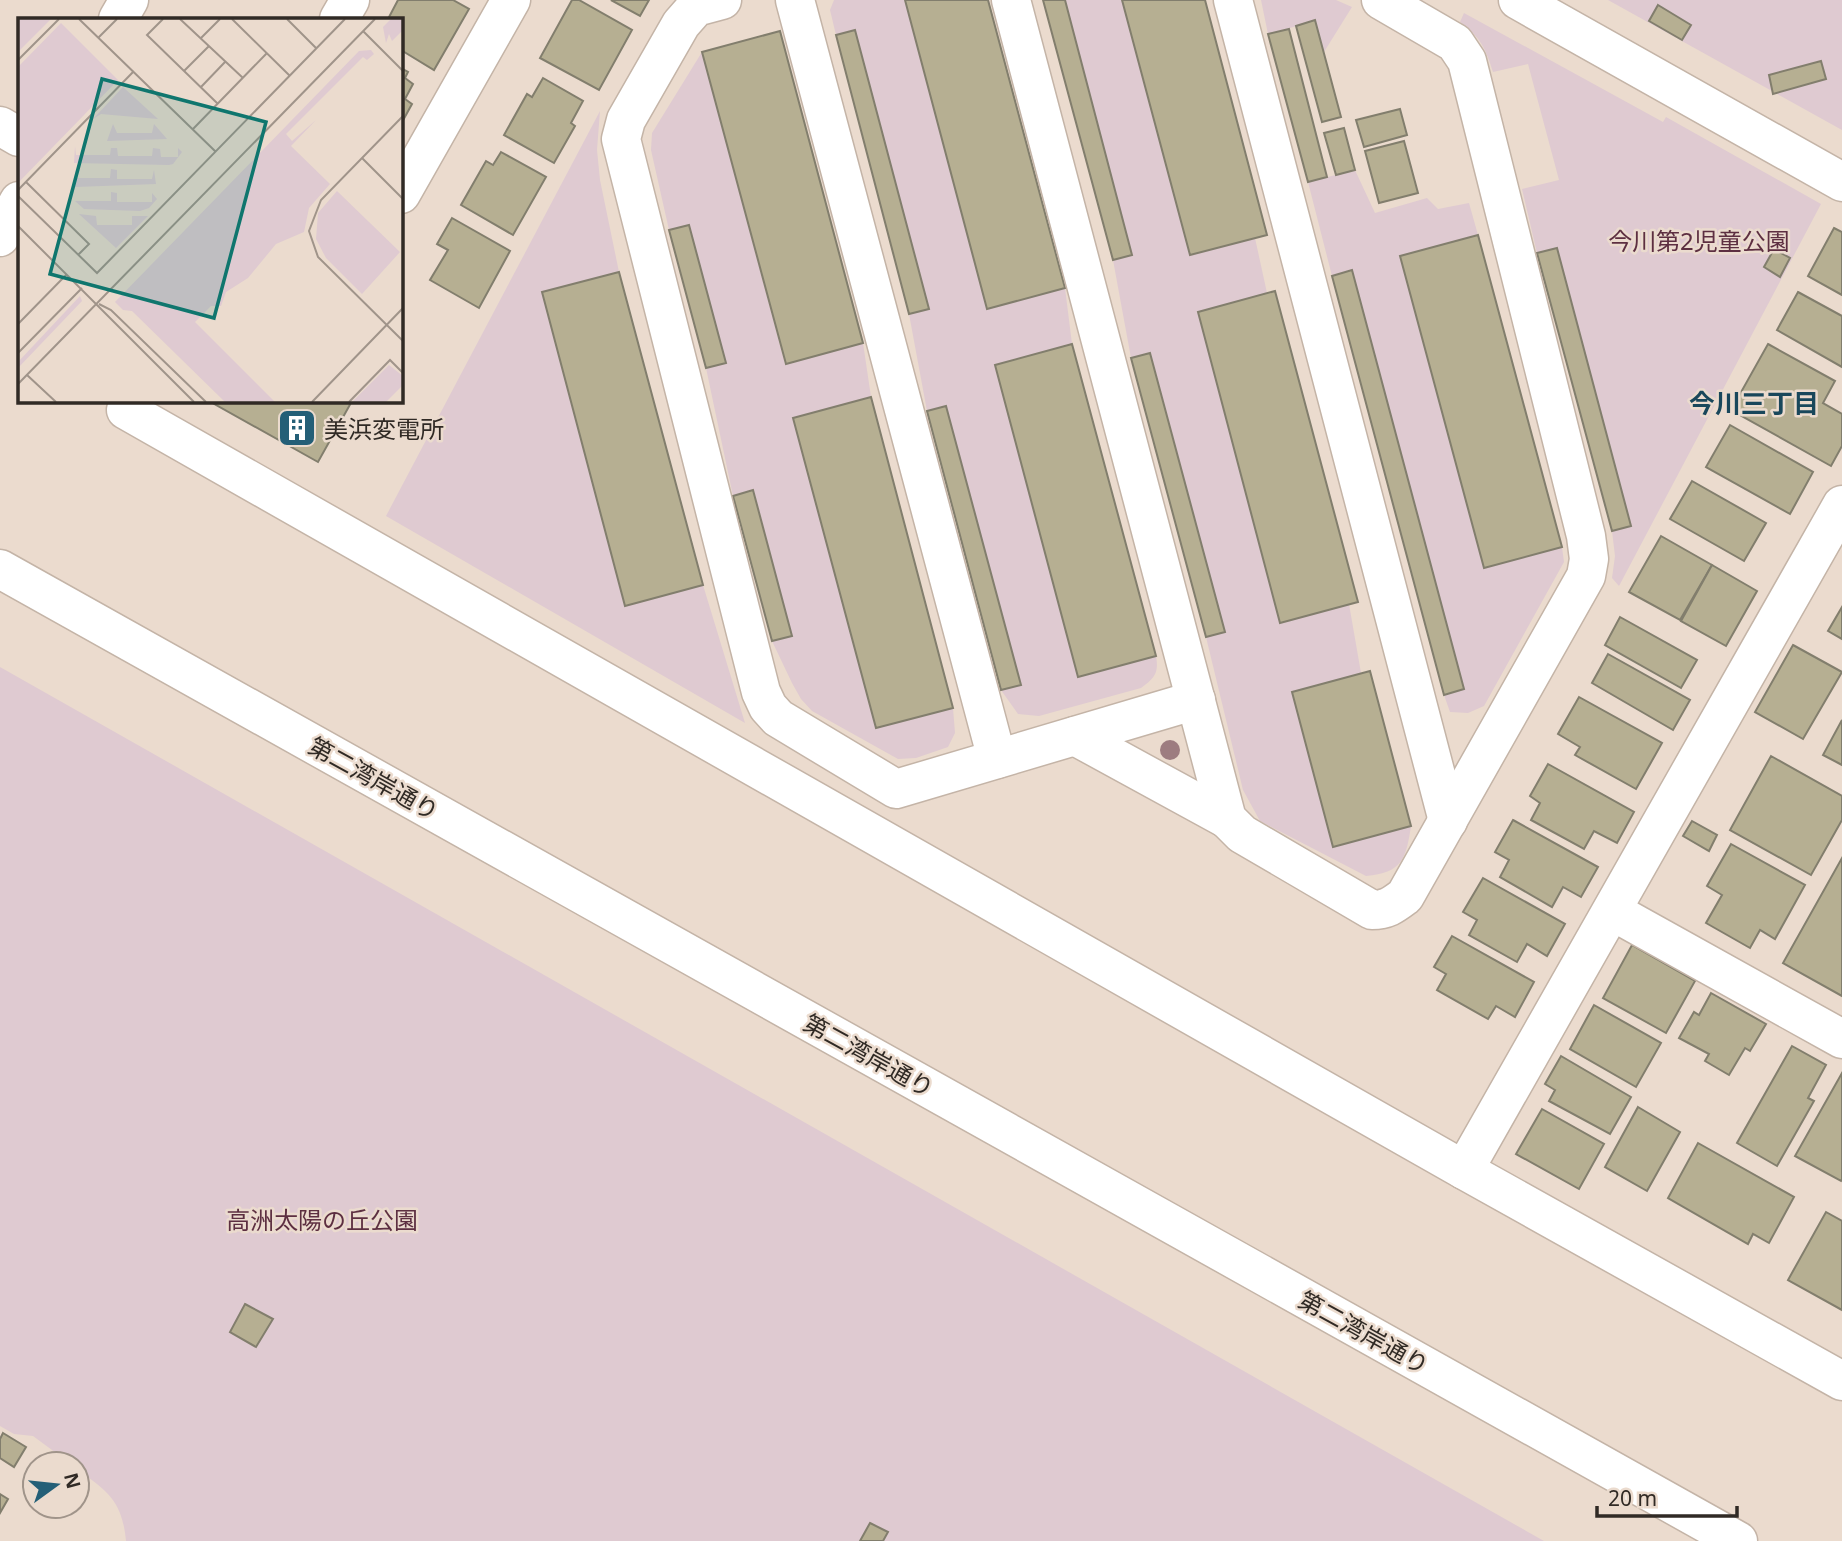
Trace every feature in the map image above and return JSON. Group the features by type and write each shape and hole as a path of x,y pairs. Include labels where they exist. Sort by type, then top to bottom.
{"street":[{"path":"119,18 129,0"},
{"path":"340,18 350,0"},
{"path":"402,192 511,0"},
{"path":"722,0 696,7 681,24 626,120 621,139 761,692 768,707 778,718 896,789 1196,700"},
{"path":"795,0 996,759"},
{"path":"1011,0 1227,819"},
{"path":"1233,0 1448,821"},
{"path":"1075,736 1227,819 1242,834 1372,910 1386,910 1405,896 1586,576 1589,559 1583,522 1467,61 1455,43 1381,0"},
{"path":"1518,0 1842,181"},
{"path":"0,126 18,136"},
{"path":"0,237 18,203"},
{"path":"130,402 126,411 1464,1170 1842,1381"},
{"path":"1464,1170 1842,505"},
{"name":"第二湾岸通り","path":"0,569 1738,1541"},
{"path":"1612,911 1842,1039"}],"green space":[{"path":"834,0 905,0 987,309 1065,288 1072,344 995,365 1078,676 1156,656 1155,675 1141,688 1039,716 1018,714 1001,690 1021,684 946,406 927,411 909,314 929,308 855,31 836,35 830,10"},
{"path":"1065,0 1122,0 1190,255 1255,238 1267,293 1198,312 1349,604 1361,673 1292,692 1333,847 1411,826 1404,856 1395,868 1388,872 1366,876 1260,821 1243,790 1206,637 1225,632 1151,354 1131,358 1113,260 1132,255"},
{"path":"1261,0 1336,0 1352,7 1324,52 1315,21 1268,34"},
{"path":"1608,0 1842,0 1842,130"},
{"name":"今川第2児童公園","path":"1464,13 1663,122 1666,117 1821,204 1619,586 1612,578 1615,556 1612,531 1631,525 1557,248 1537,253 1522,189 1559,180 1528,64 1493,72 1481,44 1460,22"},
{"path":"702,52 785,364 863,343 871,397 793,419 876,728 953,708 955,733 948,747 916,758 898,759 812,711 801,699 772,641 792,636 754,491 733,496 706,368 689,225 669,230 651,150 652,133"},
{"path":"600,111 597,150 600,180 619,272 543,292 625,606 703,585 745,723 386,516"},
{"path":"1355,170 1375,213 1427,198 1438,209 1469,203 1478,235 1400,257 1484,568 1562,547 1564,562 1484,706 1468,713 1450,712 1444,695 1464,689 1351,270 1332,276 1308,182"},
{"name":"高洲太陽の丘公園","path":"0,667 1544,1541 126,1541 117,1506 91,1480 91,1450 52,1450 33,1436 14,1434 0,1426"}],"building":[{"path":"398,0 453,0 469,9 434,70 402,51 402,18 389,18"},
{"path":"572,0 579,0 632,30 599,90 540,58"},
{"path":"611,0 649,0 640,16"},
{"path":"905,0 988,0 1065,288 987,309"},
{"path":"1043,0 1065,0 1132,255 1113,260"},
{"path":"1122,0 1205,0 1267,235 1190,255"},
{"path":"1658,5 1691,25 1682,40 1649,21"},
{"path":"1315,20 1341,117 1322,122 1296,26"},
{"path":"1289,29 1327,177 1308,182 1268,34"},
{"path":"855,30 929,309 909,314 836,35"},
{"path":"780,31 863,343 786,364 702,52"},
{"path":"1821,61 1826,79 1773,94 1769,75"},
{"path":"402,69 408,72 405,78 413,84 405,99 412,104 402,122"},
{"path":"543,78 583,101 571,123 575,126 554,163 504,135 527,94 532,97"},
{"path":"1400,109 1407,135 1364,147 1356,120"},
{"path":"1344,128 1355,170 1336,175 1324,133"},
{"path":"1404,141 1418,193 1379,203 1365,151"},
{"path":"501,152 546,177 513,235 461,205 486,161 493,165"},
{"path":"452,218 510,251 479,308 430,280 448,250 437,244"},
{"path":"689,225 726,363 706,368 669,230"},
{"path":"1834,228 1842,232 1842,295 1808,276"},
{"path":"1478,235 1562,547 1484,568 1400,256"},
{"path":"1557,248 1631,526 1612,531 1537,253"},
{"path":"1774,249 1790,258 1780,277 1764,267"},
{"path":"1352,270 1464,689 1444,695 1332,276"},
{"path":"619,272 703,585 625,606 542,292"},
{"path":"1275,291 1358,602 1280,623 1198,312"},
{"path":"1798,292 1842,316 1842,367 1777,330"},
{"path":"1072,344 1156,656 1078,677 995,365"},
{"path":"1768,344 1835,381 1823,403 1842,414 1842,446 1831,466 1731,410"},
{"path":"1150,353 1225,632 1206,637 1131,358"},
{"path":"871,397 953,708 876,728 793,418"},
{"name":"美浜変電所","path":"211,402 351,402 318,462"},
{"path":"946,406 1021,685 1001,690 927,411"},
{"path":"1730,425 1813,472 1790,514 1706,467"},
{"path":"1692,481 1766,523 1744,561 1670,519"},
{"path":"753,490 792,636 772,641 733,496"},
{"path":"1661,536 1712,565 1680,620 1629,592"},
{"path":"1712,565 1757,591 1726,646 1681,621"},
{"path":"1842,607 1842,639 1828,631"},
{"path":"1620,617 1697,660 1681,688 1605,645"},
{"path":"1793,645 1842,672 1803,739 1755,712"},
{"path":"1608,654 1690,700 1673,730 1592,683"},
{"path":"1370,671 1411,826 1333,847 1292,692"},
{"path":"1579,697 1662,743 1636,789 1575,755 1580,747 1558,734"},
{"path":"1842,720 1842,765 1823,755"},
{"path":"1771,756 1842,796 1842,820 1811,875 1730,830"},
{"path":"1548,764 1634,812 1617,843 1594,831 1584,849 1531,820 1540,803 1530,796"},
{"path":"1513,820 1598,867 1581,897 1563,887 1552,907 1500,877 1509,860 1495,852"},
{"path":"1692,821 1717,835 1709,851 1683,836"},
{"path":"1731,844 1805,885 1775,939 1760,930 1750,948 1706,923 1722,895 1707,886"},
{"path":"1842,858 1842,996 1783,963"},
{"path":"1483,878 1565,924 1547,956 1527,944 1517,962 1469,935 1477,920 1463,912"},
{"path":"1452,936 1534,982 1515,1017 1496,1006 1488,1019 1437,990 1446,974 1434,967"},
{"path":"1632,945 1695,981 1666,1033 1603,998"},
{"path":"1711,993 1766,1024 1750,1051 1745,1048 1729,1075 1705,1061 1709,1054 1679,1038 1694,1012 1699,1015"},
{"path":"1594,1005 1661,1043 1636,1087 1570,1049"},
{"path":"1792,1046 1826,1065 1808,1098 1814,1101 1777,1166 1737,1143"},
{"path":"1561,1056 1631,1097 1610,1134 1549,1101 1555,1090 1545,1084"},
{"path":"1842,1073 1842,1179 1841,1181 1795,1156"},
{"path":"1638,1107 1680,1132 1647,1191 1605,1167"},
{"path":"1542,1109 1604,1144 1579,1189 1516,1154"},
{"path":"1698,1143 1794,1197 1769,1243 1753,1234 1748,1244 1668,1198"},
{"path":"1826,1212 1842,1221 1842,1310 1788,1280"},
{"path":"245,1304 273,1319 256,1347 230,1332"},
{"path":"3,1433 26,1447 21,1450 14,1467 0,1458 0,1439"},
{"path":"0,1494 8,1499 0,1513"},
{"path":"870,1523 888,1532 883,1541 860,1541"}],"place":[{"name":"美浜変電所","path":"297,428"}],"district":[{"name":"今川三丁目","path":"1754,403"}]}
